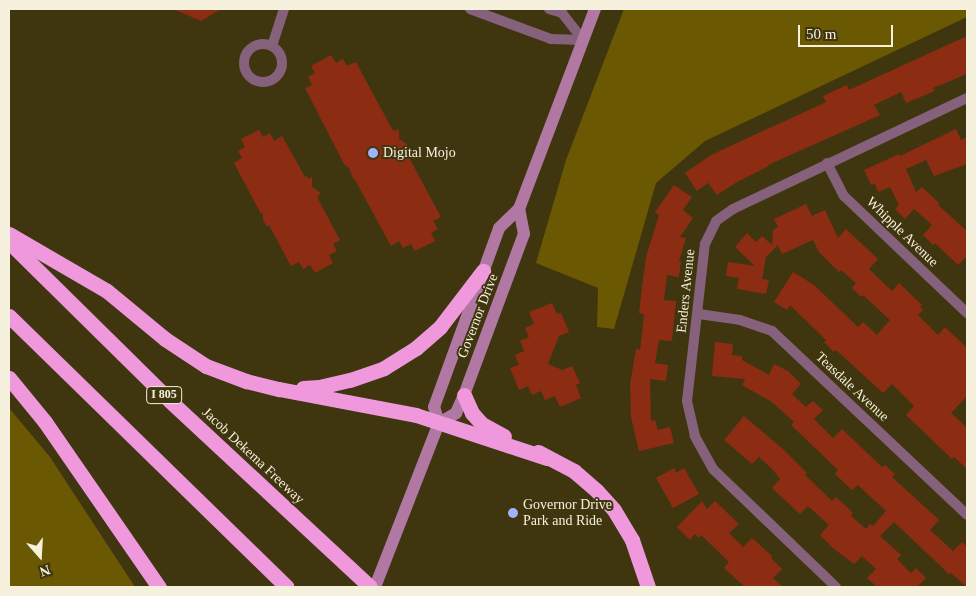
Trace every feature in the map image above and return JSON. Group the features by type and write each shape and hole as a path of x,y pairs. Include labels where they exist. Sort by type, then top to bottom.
{"highway":[{"path":"9,234 107,291 165,339 206,366 246,381 279,389 416,415 547,458"},
{"name":"Jacob Dekema Freeway","path":"9,242 170,401 370,587"},
{"path":"279,389 318,387 350,380 384,368 416,348 440,327 483,271"},
{"path":"9,316 287,587"},
{"path":"9,378 45,422 159,587"},
{"path":"464,395 472,413 482,424 530,446 547,458 574,472 597,491 614,510 632,540 648,587"}],"main road":[{"name":"Governor Drive","path":"439,423 434,407 499,228 520,209 595,9"},
{"name":"Governor Drive","path":"375,587 439,423 456,413 464,395 524,234 520,209"}],"street":[{"path":"272,46 284,9"},
{"path":"470,9 551,39 583,40"},
{"path":"549,9 562,14 583,40"},
{"name":"Enders Avenue","path":"831,585 713,469 695,436 687,400 705,244 716,222 733,209 967,98"},
{"name":"Whipple Avenue","path":"828,163 844,196 967,314"},
{"name":"Teasdale Avenue","path":"698,314 740,320 772,331 967,514"}],"shaded area":[{"path":"624,9 967,9 967,17 705,141 656,183 614,329 597,327 598,288 536,263 566,160"},
{"path":"9,408 50,457 135,587 9,587"}],"building":[{"path":"173,9 221,9 201,21"},
{"path":"967,36 967,74 933,88 935,91 906,103 901,92 874,105 880,115 768,165 717,195 708,183 697,191 685,173 711,155 826,102 823,96 847,85 849,90"},
{"name":"Digital Mojo","path":"331,55 336,63 343,59 347,66 356,62 392,129 395,131 399,129 399,139 408,145 405,150 441,217 433,221 438,229 431,233 435,241 415,251 411,244 403,248 399,241 391,246 353,179 349,168 344,164 305,88 312,85 308,77 315,73 311,66"},
{"path":"956,129 961,140 967,137 967,164 934,176 926,160 906,169 916,192 922,187 939,203 938,205 967,231 967,256 958,265 935,243 933,245 923,235 932,225 914,209 905,219 895,209 899,205 890,187 878,192 875,184 871,185 864,170 899,154 900,156"},
{"path":"259,130 263,137 270,133 274,141 282,136 305,177 307,176 308,179 312,177 312,187 321,193 318,199 340,240 333,244 337,251 329,255 333,263 315,273 310,265 303,269 299,262 291,266 269,225 267,227 263,220 263,214 260,212 234,163 242,158 238,151 245,147 241,139"},
{"path":"674,185 692,197 683,210 693,218 680,237 686,238 679,261 681,261 679,277 667,275 664,300 676,301 672,341 659,340 655,363 668,365 666,381 650,379 651,421 655,420 658,430 670,427 674,443 639,451 631,417 630,384 636,349 640,350 644,314 639,313 642,287 646,257 659,215 655,212"},
{"path":"806,204 812,216 825,210 838,238 846,229 878,259 869,269 892,291 899,283 922,305 920,307 923,310 918,315 938,335 945,327 967,348 967,396 951,413 967,428 967,469 954,457 952,459 906,415 914,406 892,384 883,393 836,350 834,352 824,342 826,340 790,305 787,310 774,302 793,272 814,285 858,327 863,322 877,335 890,320 863,295 861,297 852,288 856,283 841,270 839,272 819,252 813,240 782,254 778,245 766,257 762,279 769,280 766,294 737,289 739,278 726,276 728,262 755,266 735,247 747,233 756,242 762,236 772,245 773,230 778,227 774,219"},
{"path":"552,303 557,314 561,313 569,332 559,336 548,364 562,370 572,366 580,383 576,385 581,398 560,407 555,396 545,400 541,391 532,395 528,386 519,390 510,368 519,365 515,355 524,351 520,341 529,337 525,328 534,324 529,312"},
{"path":"715,342 733,344 732,355 742,356 742,360 769,375 774,364 788,371 801,384 792,394 806,407 813,401 823,410 814,419 833,438 842,429 882,467 885,465 895,474 892,477 939,520 930,530 953,551 962,542 967,547 967,587 951,573 949,574 894,522 880,536 901,555 897,559 911,573 916,568 926,578 917,587 877,587 867,578 876,569 862,556 854,564 833,548 820,535 829,525 808,506 800,514 772,488 780,479 773,470 759,457 752,464 724,440 744,416 785,451 807,473 805,475 832,501 836,497 853,513 851,516 866,529 870,524 873,526 886,511 858,485 852,490 835,474 838,470 791,425 794,422 772,402 742,385 745,379 712,376"},
{"path":"674,468 676,473 684,468 699,494 673,508 656,478"},
{"path":"702,501 707,509 715,501 739,524 729,533 743,547 752,538 772,556 771,558 782,569 773,578 783,587 745,587 724,568 729,562 701,535 698,538 695,534 690,540 677,527"}],"place":[{"name":"Digital Mojo","path":"373,153"},
{"name":"Governor Drive Park and Ride","path":"513,513"}]}
